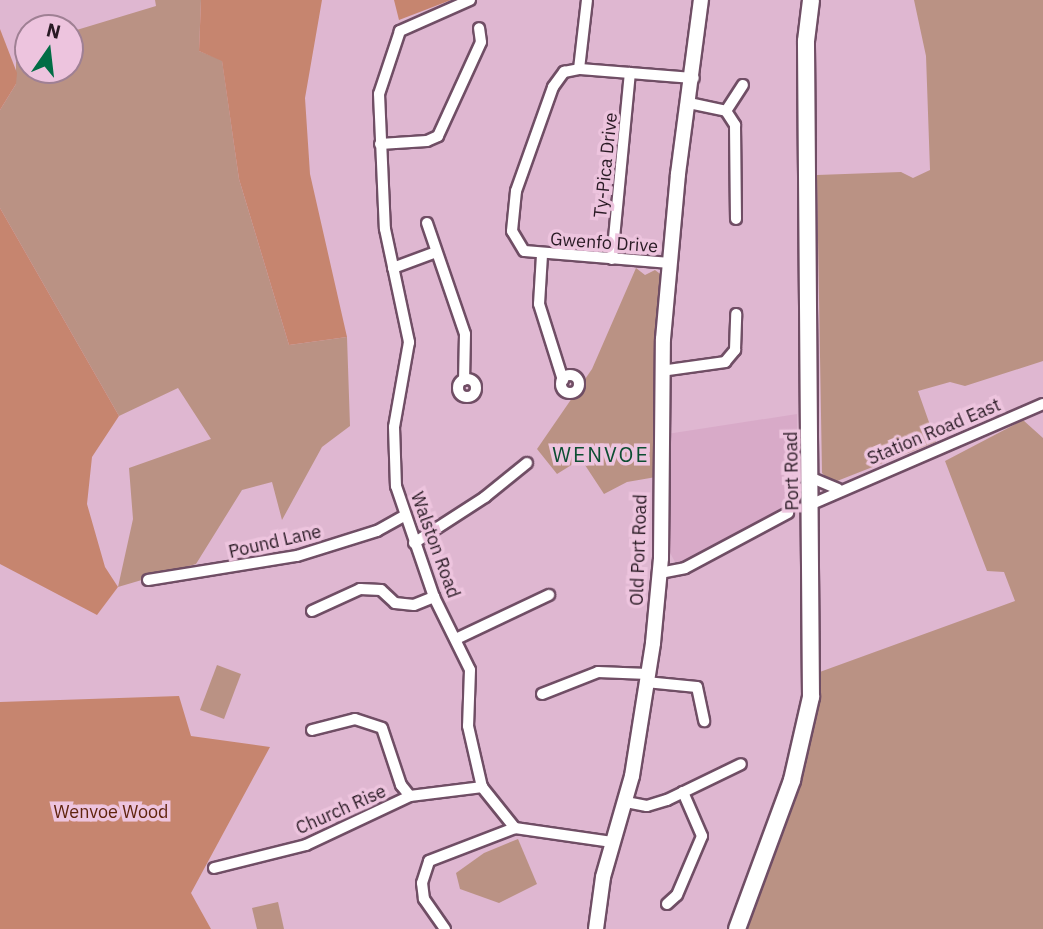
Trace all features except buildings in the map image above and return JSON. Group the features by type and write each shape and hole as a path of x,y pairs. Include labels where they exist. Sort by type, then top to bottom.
{"main road":[{"name":"Port Road","path":"737,929 792,779 809,713 812,478 806,65 811,0"}],"street":[{"name":"Walston Road","path":"470,0 400,31 379,94 385,229 409,342 393,457 404,516 434,597 470,670 468,726 482,787 516,828"},
{"path":"587,0 579,69 694,78"},
{"name":"Old Port Road","path":"596,929 612,842 626,802 647,678 660,573 661,371 670,262 694,78 701,0"},
{"path":"380,144 427,141 438,136 481,42 479,29"},
{"name":"Gwenfo Drive","path":"579,69 564,72 556,81 518,175 513,237 524,251 542,255 670,262"},
{"name":"Ty-Pica Drive","path":"612,259 630,73"},
{"path":"726,111 743,85"},
{"path":"689,103 726,111"},
{"path":"726,111 736,130 736,219"},
{"path":"427,223 465,334 464,380"},
{"path":"393,268 436,252"},
{"path":"542,255 539,304 563,380"},
{"path":"661,371 711,368 725,362 735,350 736,314"},
{"name":"Station Road East","path":"812,503 838,489 1043,404"},
{"path":"414,542 485,497 527,463"},
{"path":"812,478 838,489"},
{"path":"660,573 685,568 788,513"},
{"name":"Pound Lane","path":"148,580 297,556 377,531 404,516"},
{"path":"312,611 360,589 381,590 395,604 414,605 434,597"},
{"path":"456,639 549,595"},
{"path":"542,694 598,672 647,678 697,687 704,721"},
{"path":"312,730 355,719 382,728 401,785 410,796"},
{"path":"626,802 647,806 683,793 741,764"},
{"name":"Church Rise","path":"214,869 306,845 410,796 482,787"},
{"path":"667,904 677,895 702,836 683,793"},
{"path":"445,929 424,899 422,883 429,860 516,828 612,842"}],"shaded area":[{"path":"155,0 201,0 199,51 222,60 239,179 289,345 347,337 350,426 322,447 282,520 272,482 242,490 196,564 118,587 133,519 129,468 211,439 178,388 119,416 0,208 0,110 16,84 84,84 84,28 156,6"},
{"path":"914,0 1043,0 1043,361 965,386 950,382 918,391 936,442 832,483 822,473 817,175 901,172 913,178 930,170 926,56"},
{"path":"636,268 645,275 655,270 663,276 656,477 627,482 604,494 581,459 557,474 537,449 592,369"},
{"path":"797,414 797,483 788,505 688,561 675,562 667,547 667,434"},
{"path":"1023,420 1043,438 1043,929 733,929 785,790 806,677 1015,601 1004,572 987,571 945,461"},
{"path":"217,665 241,674 224,719 200,710"},
{"path":"518,839 537,884 499,903 460,889 456,873 484,853"},
{"path":"278,902 284,929 257,929 252,908"}],"green space":[{"path":"201,0 322,0 305,98 310,174 347,337 289,345 239,179 222,61 199,51"},
{"path":"394,0 451,0 399,20"},
{"path":"0,29 14,65 16,84 0,110"},
{"path":"0,208 119,416 92,457 87,504 105,567 118,587 97,615 0,564"},
{"name":"Wenvoe Wood","path":"179,696 191,736 270,747 191,893 211,929 0,929 0,702"}],"district":[{"name":"WENVOE","path":"601,454"}]}
